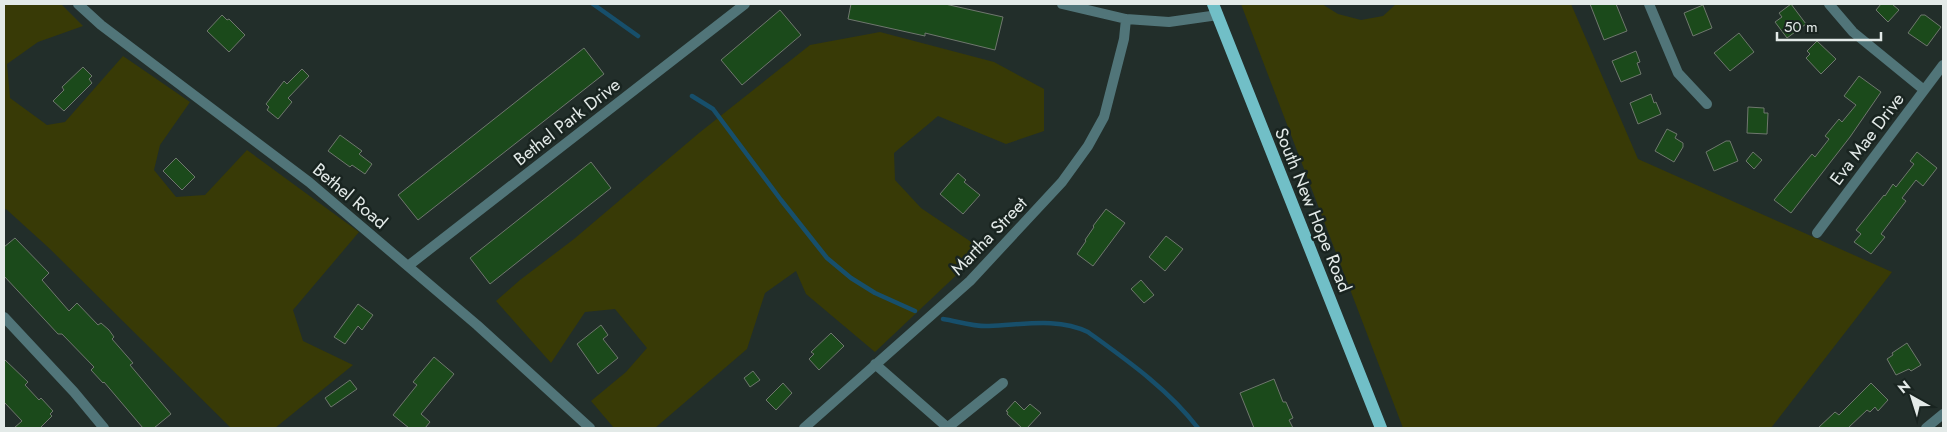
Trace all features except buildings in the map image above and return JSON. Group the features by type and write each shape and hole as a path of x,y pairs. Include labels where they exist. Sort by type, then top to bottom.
{"main road":[{"name":"South New Hope Road","path":"1215,9 1380,428"}],"street":[{"name":"Bethel Road","path":"78,4 101,25 309,182 526,368 590,428"},
{"name":"Bethel Park Drive","path":"408,266 745,4"},
{"path":"1062,4 1126,19 1169,22 1215,9"},
{"path":"1649,4 1678,72 1707,104"},
{"path":"1829,4 1853,32 1924,90"},
{"name":"Martha Street","path":"804,428 970,281 1062,182 1083,154 1104,117 1124,38 1126,19"},
{"name":"Eva Mae Drive","path":"1817,233 1943,65"},
{"path":"4,317 74,392 104,428"},
{"path":"875,364 947,428 1003,384"},
{"path":"1926,428 1943,414"}],"shaded area":[{"path":"4,4 61,4 83,26 38,42 7,64 10,98 47,125 65,122 123,56 190,102 160,145 154,170 176,197 205,195 247,150 359,232 293,310 303,341 353,365 275,428 231,428 49,248 6,209 4,210"},
{"path":"1241,4 1322,4 1338,14 1361,20 1383,16 1396,4 1571,4 1638,159 1892,272 1771,428 1403,428"},
{"path":"880,32 994,62 1044,89 1044,131 1006,144 938,116 894,153 895,180 921,208 983,250 875,352 806,294 796,271 765,293 747,349 655,428 614,428 591,401 626,372 647,348 615,309 585,312 551,363 496,301 520,280 574,239 699,133 810,45"}],"waterway":[{"path":"593,4 638,36"},
{"path":"692,96 713,109 827,258 851,278 875,293 915,311"},
{"path":"943,319 983,326 1052,323 1076,327 1088,332 1161,388 1198,428"}]}
